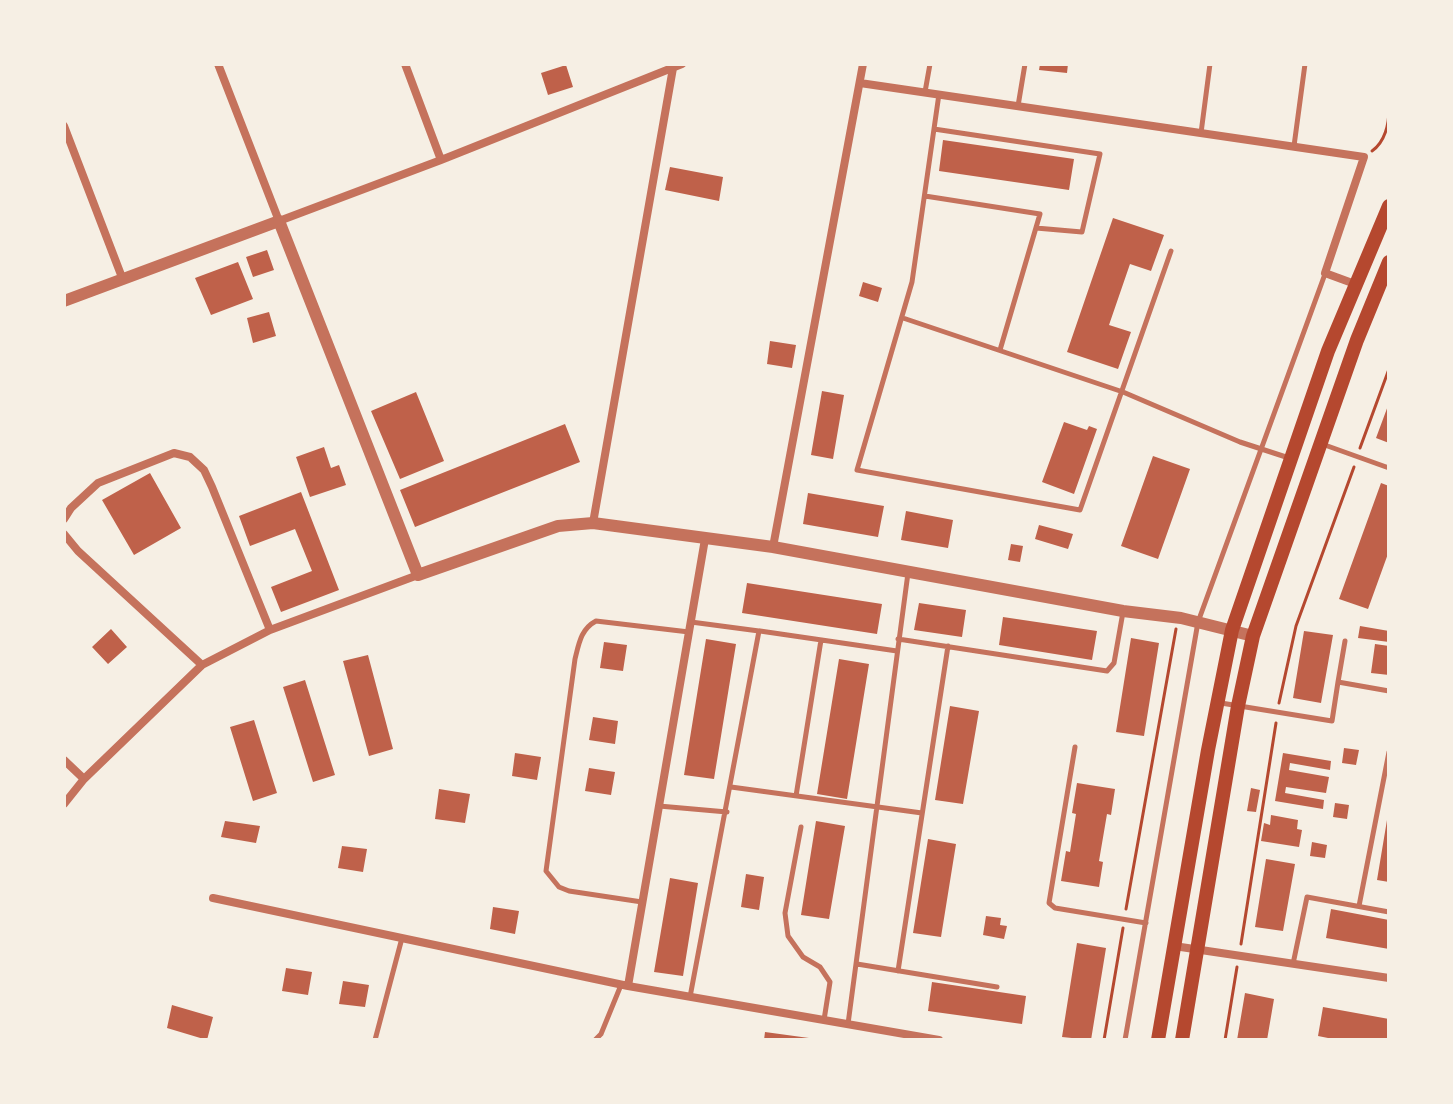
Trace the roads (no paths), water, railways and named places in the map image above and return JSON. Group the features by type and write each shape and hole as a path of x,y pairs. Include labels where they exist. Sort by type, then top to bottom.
{"main road":[{"path":"1158,1040 1232,630 1290,459 1355,284 1389,206"},
{"path":"1182,1040 1238,706 1253,636 1357,340 1389,262"}],"street":[{"path":"218,64 418,575"},
{"path":"405,64 441,160"},
{"path":"773,547 863,64"},
{"path":"64,301 441,160 677,66"},
{"path":"593,523 677,66"},
{"path":"860,83 1364,157 1325,273 1355,284"},
{"path":"64,126 123,280"},
{"path":"64,519 71,508 98,483 174,453 190,457 204,470 212,487 270,630"},
{"path":"64,804 84,779 202,665 270,630 558,526 593,523 773,547 1123,611 1181,618 1253,636"},
{"path":"64,534 78,551 202,665"},
{"path":"624,986 642,902 705,539"},
{"path":"64,760 84,779"},
{"path":"213,898 624,986 939,1040"},
{"path":"1174,946 1389,978"}],"lane":[{"path":"925,92 930,64"},
{"path":"1018,106 1025,64"},
{"path":"1201,133 1210,64"},
{"path":"1294,146 1305,64"},
{"path":"939,94 912,282 857,470 1080,510 1171,251"},
{"path":"934,129 1100,154 1082,232 1036,228"},
{"path":"925,196 1040,214 1000,350"},
{"path":"1125,1040 1198,622 1325,273"},
{"path":"903,318 1123,392 1290,459"},
{"path":"1320,444 1389,468"},
{"path":"848,1024 908,572"},
{"path":"898,639 1107,671 1114,663 1123,611"},
{"path":"642,902 569,891 559,887 546,871 575,659 587,625 596,621 759,631 897,651"},
{"path":"690,997 759,631"},
{"path":"796,796 821,640"},
{"path":"1218,702 1332,721 1345,641"},
{"path":"898,971 948,646"},
{"path":"1338,682 1389,691"},
{"path":"1075,747 1049,903 1055,908 1146,923"},
{"path":"1359,906 1389,752"},
{"path":"731,787 922,813"},
{"path":"659,806 727,812"},
{"path":"801,827 785,913 788,936 803,957 820,967 830,982 824,1020"},
{"path":"1293,964 1307,897 1389,912"},
{"path":"375,1040 402,938"},
{"path":"857,964 997,987"},
{"path":"595,1040 601,1034 624,986"}]}
